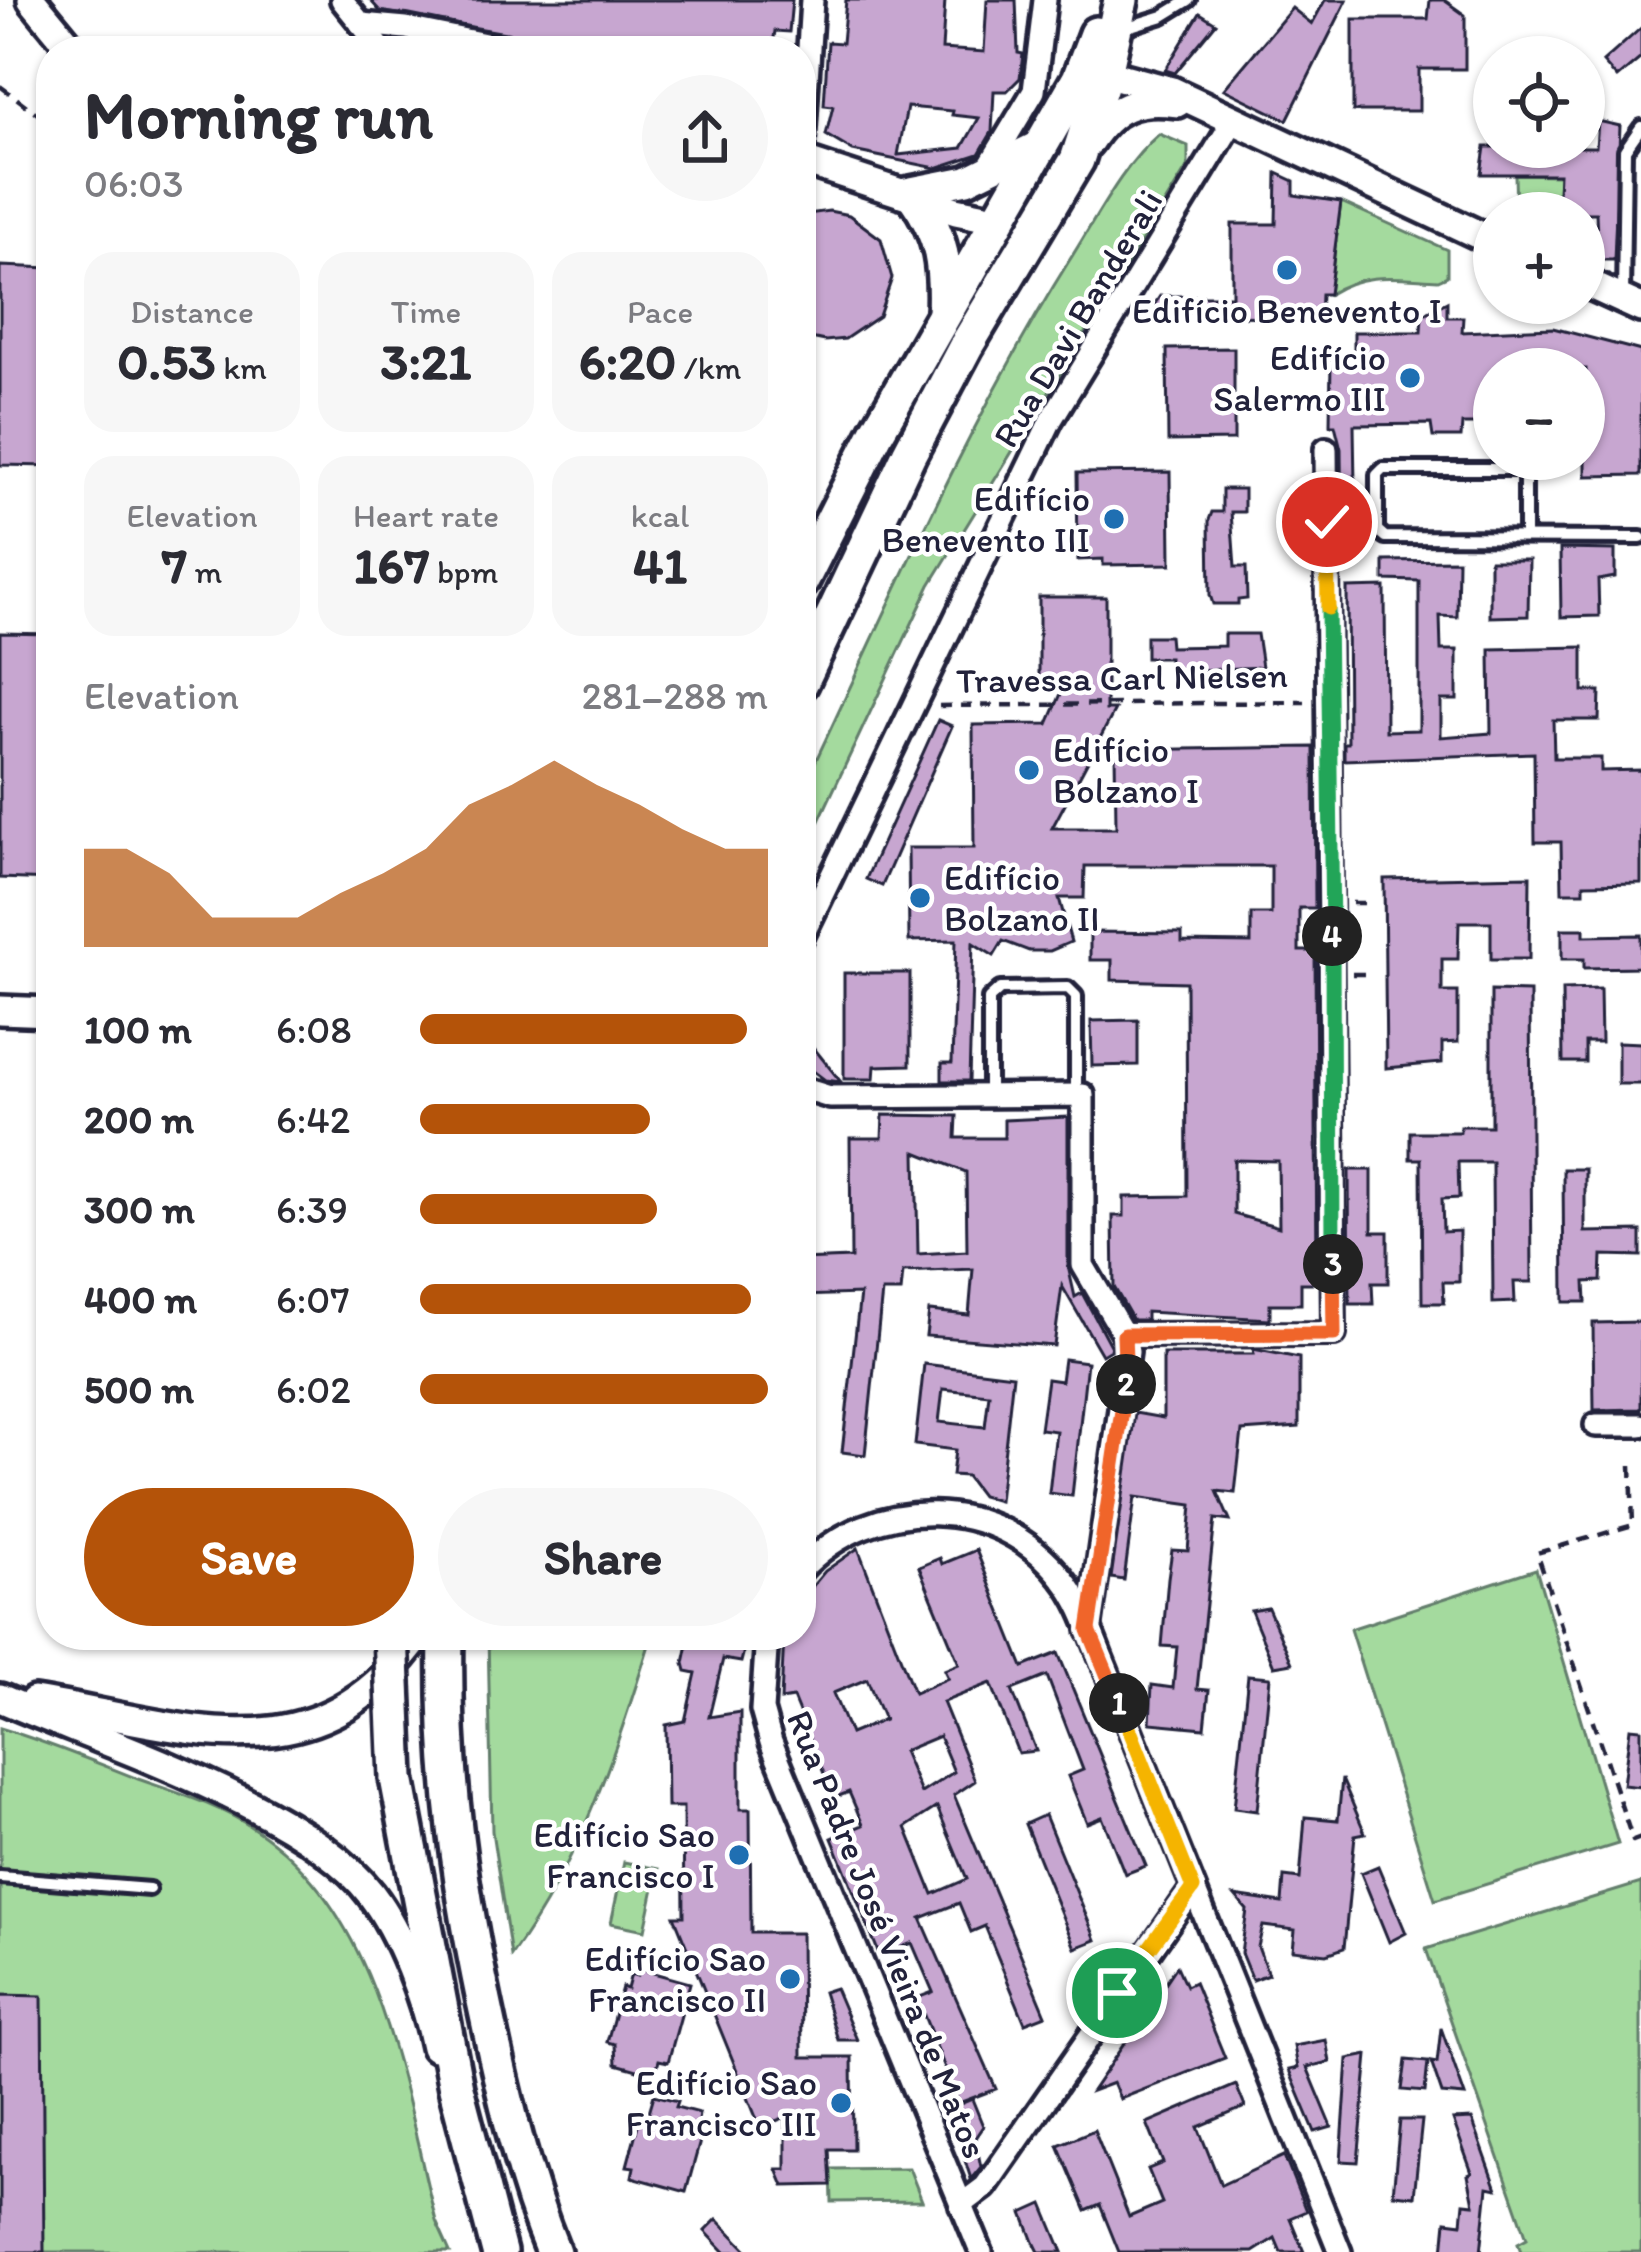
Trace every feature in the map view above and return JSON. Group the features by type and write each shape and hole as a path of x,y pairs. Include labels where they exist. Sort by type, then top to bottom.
{"main road":[{"path":"816,650 966,346 1077,160 1092,76 1116,10"},
{"path":"816,552 1040,144 1092,76"},
{"path":"909,195 937,230 943,248 944,317"},
{"path":"1000,220 1034,212 1055,199"},
{"path":"405,1650 397,1778 424,1983 499,2252"},
{"path":"446,1650 444,1738 455,1859 502,2086 553,2252"}],"street":[{"path":"32,0 62,36"},
{"path":"342,0 371,36"},
{"path":"810,36 812,0"},
{"path":"986,172 1034,91 1046,0"},
{"path":"361,24 446,36"},
{"path":"1092,76 1145,81 1473,232"},
{"path":"1077,160 1100,125 1128,104 1151,100 1204,110"},
{"name":"Rua Davi Banderali","path":"816,909 1051,420 1232,123"},
{"path":"909,195 986,172 1040,144"},
{"path":"816,165 1000,220"},
{"path":"1124,1335 1334,1334 1326,449"},
{"path":"0,1010 36,1011"},
{"path":"816,1093 830,1097 1080,1095 1083,1264 1124,1335 1128,1352 1089,1630"},
{"path":"1596,1425 1641,1425"},
{"path":"816,1554 876,1520 915,1513 965,1515 1009,1533 1036,1551 1065,1581 1089,1630 1340,2252"},
{"path":"0,1696 220,1733 257,1734 287,1730 342,1711 365,1696 399,1650"},
{"name":"Rua Padre José Vieira de Matos","path":"766,1650 762,1710 771,1742 981,2252"},
{"path":"0,1696 299,1831 342,1863 372,1895 424,1983"},
{"path":"961,2205 986,2187 1171,1913 1193,1888"}],"lane":[{"path":"1116,10 1163,16 1189,0"},
{"path":"1632,304 1624,150 1641,127"},
{"path":"1525,537 1526,476 1520,469 1384,469 1376,475 1377,530 1385,537 1641,538"},
{"path":"989,1096 989,998 1000,989 1068,988 1076,996 1080,1095"},
{"path":"0,1877 149,1889"}],"path":[{"path":"0,86 36,114"},
{"name":"Travessa Carl Nielsen","path":"916,706 1329,702"},
{"path":"1631,1466 1633,1525 1537,1552 1633,1841 1641,1838"}],"green space":[{"path":"1159,134 1188,146 1188,166 930,585 816,827 816,760 928,522 1031,325 1099,211"},
{"path":"1515,174 1559,175 1558,192 1515,192"},
{"path":"1341,202 1447,250 1447,276 1438,280 1368,279 1329,294"},
{"path":"1536,1569 1618,1844 1435,1900 1350,1629"},
{"path":"488,1650 647,1650 611,1761 578,1841 511,1956 492,1831"},
{"path":"0,1728 214,1807 243,1821 298,1865 332,1907 380,2006 436,2221 450,2252 0,2252"},
{"path":"624,1862 658,1869 645,1930 611,1923"},
{"path":"1641,1883 1641,2252 1521,2252 1518,2243 1527,2238 1426,1949"},
{"path":"909,2168 922,2201 832,2202 831,2169"}],"building":[{"path":"370,0 792,0 789,32 775,31 774,36 523,36 380,11"},
{"path":"846,0 945,0 942,49 984,52 987,0 1016,0 1018,53 1023,54 1020,78 1007,91 994,91 992,132 979,154 936,168 853,151 826,135 833,106 824,105 828,42 842,43","holes":["907,107 953,111 952,115 979,118 962,148 898,155"]},
{"path":"1325,0 1347,0 1287,120 1224,89 1292,8 1312,24"},
{"path":"1430,0 1444,0 1465,15 1465,69 1419,69 1419,111 1353,111 1353,19 1428,19"},
{"path":"1200,13 1216,23 1175,73 1165,70"},
{"path":"1641,28 1641,58 1617,78 1605,60"},
{"path":"1605,123 1620,126 1614,260 1605,260 1605,192 1558,192 1559,174 1481,174 1482,168 1605,168"},
{"path":"1277,173 1294,181 1294,195 1341,202 1329,294 1321,294 1320,318 1148,314 1160,296 1232,296 1232,224 1276,224"},
{"path":"816,213 849,215 881,239 892,278 879,316 845,339 816,339"},
{"path":"0,266 36,267 36,466 0,465"},
{"path":"1447,302 1447,317 1463,317 1462,332 1553,328 1641,351 1641,475 1605,476 1605,348 1473,348 1473,424 1462,424 1461,437 1433,437 1431,424 1354,425 1356,547 1342,547 1341,449 1335,425 1330,425 1335,348 1354,361 1354,332 1421,332 1422,315"},
{"path":"1234,348 1234,440 1168,441 1167,349"},
{"path":"1170,472 1171,564 1103,565 1103,559 1078,560 1077,473"},
{"path":"1222,489 1244,489 1244,512 1231,512 1235,567 1246,567 1247,599 1238,604 1213,604 1210,595 1209,520 1212,512 1222,512"},
{"path":"1560,549 1615,550 1615,577 1598,580 1599,616 1561,617"},
{"path":"1458,560 1457,617 1440,616 1441,650 1457,650 1457,700 1441,700 1441,737 1491,733 1490,649 1583,647 1583,691 1600,691 1599,720 1553,720 1554,758 1601,758 1601,771 1641,770 1641,883 1584,884 1584,892 1562,892 1561,842 1535,842 1534,753 1344,760 1344,743 1348,743 1347,588 1385,587 1386,731 1419,730 1419,581 1384,580 1384,561"},
{"path":"1490,560 1529,560 1528,616 1490,617"},
{"path":"1039,597 1106,597 1106,710 1115,710 1052,828 1116,828 1115,750 1314,747 1315,908 1299,908 1299,951 1315,951 1317,1283 1301,1283 1301,1304 1270,1304 1270,1319 1146,1312 1146,1320 1133,1320 1114,1287 1113,1216 1124,1216 1124,1197 1187,1196 1186,982 1112,980 1112,960 1090,960 1090,932 1182,933 1182,942 1251,943 1251,914 1271,914 1271,866 1085,866 1084,898 1059,898 1071,942 1050,951 1029,951 1003,941 994,956 973,943 969,1081 942,1081 942,1063 952,1063 956,940 909,941 908,848 974,848 973,725 1048,724 1063,689 1039,689","holes":["1234,1160 1278,1161 1279,1227 1234,1214"]},
{"path":"0,633 36,634 36,879 0,878"},
{"path":"1224,634 1257,634 1262,667 1177,671 1169,668 1169,658 1146,658 1146,636 1169,636 1170,647 1224,646"},
{"path":"938,720 952,726 882,886 866,879"},
{"path":"1530,876 1529,959 1491,959 1491,922 1459,922 1458,959 1442,959 1442,992 1458,992 1458,1042 1442,1043 1442,1063 1386,1068 1384,879"},
{"path":"1562,929 1584,929 1584,936 1641,935 1641,967 1584,968 1584,959 1562,959"},
{"path":"844,973 910,973 910,1065 875,1066 874,1079 844,1079"},
{"path":"1600,989 1601,1042 1585,1042 1585,1062 1563,1062 1562,990"},
{"path":"1491,991 1530,992 1532,1282 1514,1282 1515,1302 1493,1303 1492,1162 1458,1162 1459,1198 1442,1199 1443,1232 1459,1231 1459,1282 1443,1282 1444,1303 1422,1303 1421,1159 1410,1159 1410,1132 1460,1132 1460,1126 1491,1126"},
{"path":"1138,1020 1138,1065 1092,1066 1091,1021"},
{"path":"1618,1042 1641,1043 1641,1084 1618,1084"},
{"path":"816,1051 841,1082 816,1073"},
{"path":"883,1115 957,1116 956,1138 1004,1138 1004,1120 1068,1117 1068,1266 1075,1297 1082,1293 1112,1349 1102,1355 1062,1286 1054,1346 926,1336 929,1311 969,1315 973,1269 903,1272 901,1292 882,1292 865,1455 842,1452 860,1294 816,1295 816,1259 851,1258 850,1138 882,1138","holes":["916,1152 966,1172 967,1251 918,1254"]},
{"path":"1563,1169 1585,1169 1585,1232 1641,1231 1641,1256 1602,1255 1601,1281 1585,1282 1586,1302 1564,1302"},
{"path":"1349,1170 1372,1170 1372,1232 1388,1232 1388,1283 1372,1283 1373,1304 1350,1304"},
{"path":"1641,1322 1641,1409 1594,1410 1593,1323"},
{"path":"1253,1349 1299,1358 1299,1427 1242,1431 1235,1493 1217,1491 1230,1521 1215,1519 1197,1689 1209,1690 1205,1728 1150,1723 1152,1685 1173,1688 1177,1647 1162,1646 1168,1578 1172,1550 1188,1551 1192,1505 1135,1497 1124,1580 1111,1578 1135,1413 1163,1418 1163,1354 1254,1354"},
{"path":"1064,1359 1087,1362 1072,1496 1049,1493 1056,1431 1040,1429 1047,1379 1061,1381"},
{"path":"924,1364 1013,1375 999,1501 981,1496 966,1476 952,1475 955,1450 915,1445","holes":["943,1389 989,1394 985,1427 939,1422"]},
{"path":"858,1548 914,1693 948,1678 944,1670 959,1664 919,1567 940,1558 942,1564 976,1550 1023,1667 1058,1653 1146,1866 1125,1874 1102,1817 1087,1823 1068,1776 1083,1770 1047,1676 1012,1690 1036,1751 1018,1753 991,1683 943,1702 975,1781 954,1795 1046,2015 1025,2023 985,1926 971,1932 959,1903 921,1918 996,2089 959,2103 917,1998 933,1992 912,1943 880,1956 832,1838 863,1825 849,1792 834,1798 793,1698 781,1700 783,1650 816,1650 816,1582","holes":["867,1679 884,1720 850,1734 833,1693","939,1736 954,1772 921,1793 903,1751","937,1807 967,1879 933,1894 906,1827"]},
{"path":"1268,1608 1292,1663 1274,1666 1251,1611"},
{"path":"687,1650 744,1650 741,1662 723,1659 709,1717 740,1712 740,1809 750,1809 751,1933 801,1933 802,2057 852,2057 853,2149 829,2149 831,2185 784,2186 777,2169 786,2169 786,2117 760,2127 674,1916 684,1916 683,1807 667,1807 666,1725 685,1721 696,1673 686,1671"},
{"path":"1248,1675 1270,1677 1257,1811 1234,1808"},
{"path":"1630,1728 1641,1729 1641,1787 1623,1785"},
{"path":"1342,1779 1365,1833 1355,1835 1344,1948 1327,1954 1293,1950 1295,1930 1263,1926 1258,1947 1268,1974 1252,1980 1241,1953 1247,1910 1235,1896 1282,1903 1284,1877 1300,1879 1305,1817 1338,1820"},
{"path":"1045,1815 1096,1940 1075,1948 1025,1824"},
{"path":"1378,1866 1406,1933 1389,1942 1361,1873"},
{"path":"1177,1966 1186,1986 1194,1982 1225,2058 1120,2099 1113,2083 1092,2091"},
{"path":"639,1969 690,1983 668,2062 659,2060 655,2075 616,2064 615,2044 607,2042 622,1987 627,1989 631,1974 637,1976"},
{"path":"835,1988 857,2040 838,2040 823,1992"},
{"path":"0,1995 42,1996 44,2252 0,2252"},
{"path":"1441,2028 1465,2096 1442,2094 1431,2062 1437,2063"},
{"path":"1326,2040 1330,2062 1307,2067 1332,2127 1315,2132 1289,2070 1298,2068 1294,2046"},
{"path":"1368,2055 1358,2162 1341,2161 1348,2059"},
{"path":"1406,2060 1428,2062 1425,2092 1402,2090"},
{"path":"1236,2085 1245,2107 1198,2127 1221,2185 1284,2156 1306,2211 1290,2218 1304,2252 1281,2252 1275,2238 1253,2252 1119,2252 1100,2205 1086,2211 1058,2145 1094,2130 1129,2217 1162,2203 1148,2169 1163,2163 1147,2123"},
{"path":"654,2095 678,2101 676,2107 699,2113 698,2121 705,2123 686,2192 632,2177 634,2167 627,2166 640,2117 647,2119"},
{"path":"972,2099 983,2126 975,2138 981,2167 971,2179 956,2133 965,2129 955,2106"},
{"path":"1472,2119 1497,2189 1488,2187 1481,2252 1443,2252 1446,2221 1462,2223 1464,2203 1474,2204 1468,2175 1472,2173 1453,2120"},
{"path":"1400,2120 1422,2120 1414,2196 1393,2194"},
{"path":"1043,2204 1063,2252 1039,2252 1034,2242 1023,2213"},
{"path":"717,2219 749,2252 725,2252 705,2231"}],"place":[{"name":"Edifício Benevento I","path":"1287,270"},
{"name":"Edifício Salermo III","path":"1410,378"},
{"name":"Edifício Benevento III","path":"1114,519"},
{"name":"Edifício Bolzano I","path":"1029,770"},
{"name":"Edifício Bolzano II","path":"920,898"},
{"name":"Edifício Sao Francisco I","path":"739,1855"},
{"name":"Edifício Sao Francisco II","path":"790,1979"},
{"name":"Edifício Sao Francisco III","path":"841,2103"}],"route":[{"path":"1117,1993 1193,1888 1089,1630 1128,1370 1124,1335 1334,1334 1327,522"}]}
